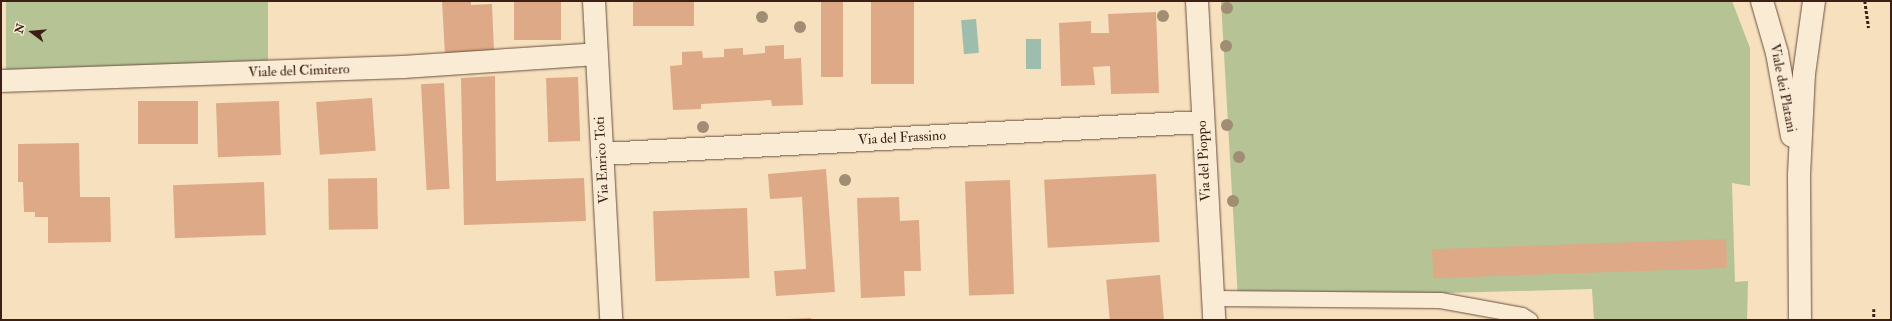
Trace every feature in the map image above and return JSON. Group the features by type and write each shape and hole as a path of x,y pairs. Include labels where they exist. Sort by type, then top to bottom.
{"street":[{"name":"Via Enrico Toti","path":"594,1 611,320"},
{"name":"Via del Pioppo","path":"1197,1 1202,122 1214,320"},
{"name":"Viale dei Platani","path":"1762,1 1777,53 1799,175"},
{"name":"Viale dei Platani","path":"1800,320 1799,175 1804,74 1814,1"},
{"name":"Viale del Cimitero","path":"1,81 403,67 597,54"},
{"name":"Via del Frassino","path":"602,154 1202,122"}],"lane":[{"path":"1212,298 1440,300 1514,313 1530,320"}],"path":[{"path":"1865,1 1869,28"},
{"path":"1874,309 1874,320"}],"green space":[{"path":"6,1 268,1 268,70 6,70"},
{"path":"1221,1 1732,1 1750,48 1750,186 1732,183 1735,282 1748,281 1747,320 1594,320 1592,289 1238,299"}],"shaded area":[{"path":"976,19 979,53 964,54 961,20"},
{"path":"1026,39 1041,39 1041,69 1026,69"}],"building":[{"path":"442,1 471,1 471,5 492,4 494,52 445,55"},
{"path":"514,1 561,1 561,40 514,40"},
{"path":"633,1 694,1 694,26 633,26"},
{"path":"821,1 843,1 843,77 821,77"},
{"path":"871,1 914,1 914,84 871,84"},
{"path":"1156,12 1159,93 1111,94 1110,66 1093,67 1095,85 1061,86 1059,23 1091,21 1091,33 1109,33 1108,14"},
{"path":"784,45 784,59 801,58 803,105 772,106 771,100 701,104 701,109 673,110 670,66 682,65 682,52 702,51 703,58 724,57 724,49 743,48 743,55 765,53 765,46"},
{"path":"495,76 496,181 584,178 586,221 464,225 461,78"},
{"path":"578,77 580,141 548,142 546,78"},
{"path":"444,83 450,189 427,190 421,84"},
{"path":"372,98 376,151 320,155 316,102"},
{"path":"138,101 198,101 198,144 138,144"},
{"path":"279,101 281,155 218,157 216,103"},
{"path":"79,143 80,197 110,197 111,242 48,243 48,217 35,217 35,212 24,212 23,182 18,182 18,144"},
{"path":"826,169 835,292 776,296 774,271 806,269 802,197 770,199 768,174"},
{"path":"1156,174 1160,242 1048,248 1044,180"},
{"path":"377,178 378,229 329,230 328,179"},
{"path":"1010,180 1014,294 969,296 965,182"},
{"path":"264,182 266,235 175,238 173,185"},
{"path":"899,197 900,221 919,220 921,271 904,271 905,296 861,298 857,198"},
{"path":"747,208 749,278 656,281 653,211"},
{"path":"1726,239 1727,268 1433,278 1432,249"},
{"path":"1160,275 1164,320 1110,320 1106,280"},
{"path":"811,318 811,320 787,320 787,319"}]}
